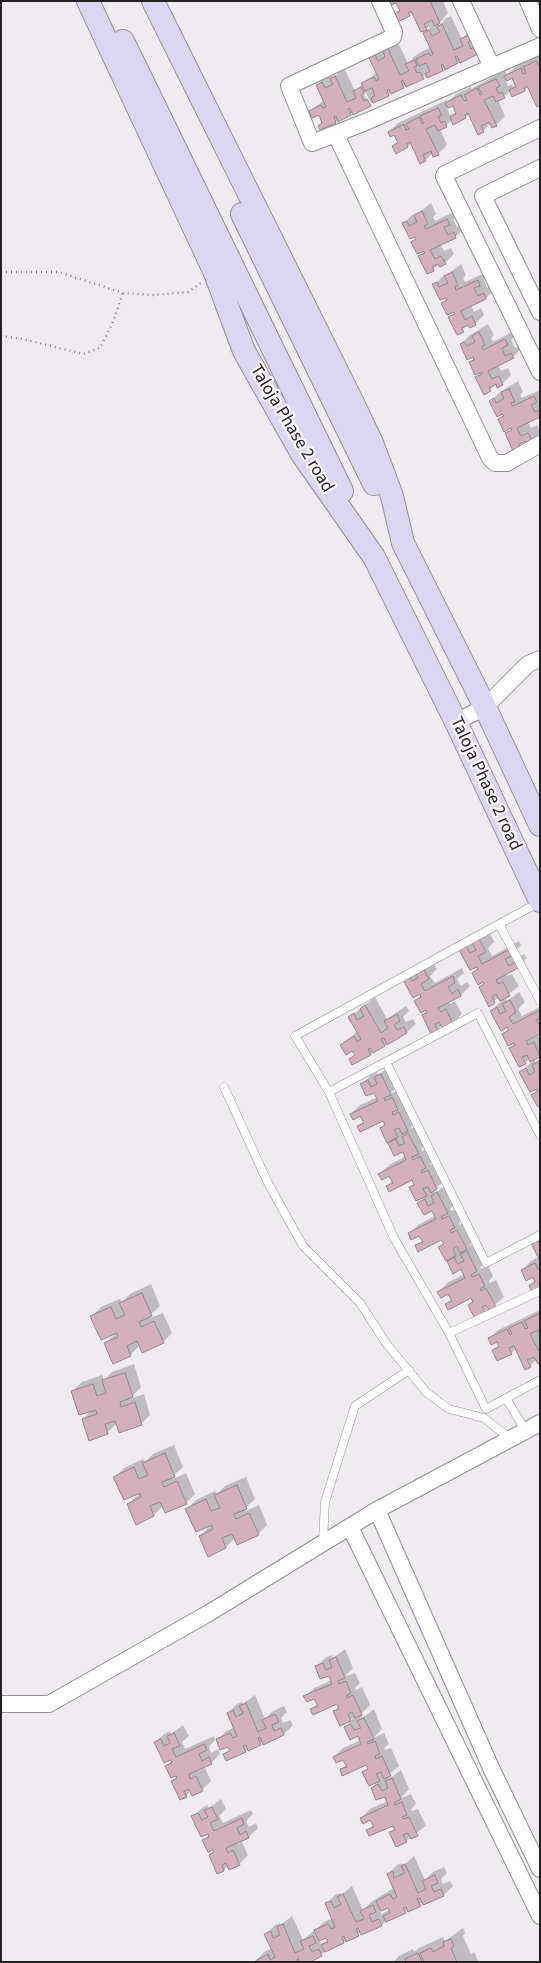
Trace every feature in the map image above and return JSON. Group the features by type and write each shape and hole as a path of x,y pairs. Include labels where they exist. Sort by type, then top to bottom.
{"street":[{"name":"Taloja Phase 2 road","path":"88,1 215,273 244,351 302,454 374,557 456,722 540,902"},
{"path":"104,1 374,557"},
{"path":"138,1 403,543"},
{"name":"Taloja Phase 2 road","path":"153,1 372,442 392,496 403,543 486,707 540,824"},
{"path":"380,1 394,36 289,88 312,143 336,135 540,46"},
{"path":"461,1 492,67"},
{"path":"528,1 540,29"},
{"path":"540,128 444,175 488,269 540,372"},
{"path":"336,135 490,458 495,463 507,463 540,444"},
{"path":"540,168 483,196 540,312"},
{"path":"488,269 513,257"},
{"path":"456,722 486,707 528,664 540,659"},
{"path":"1,1704 49,1704 209,1613 377,1510 540,1423"},
{"path":"377,1510 492,1770 540,1869"},
{"path":"350,1527 540,1916"}],"lane":[{"path":"540,902 295,1036 329,1092 394,1238 449,1333 486,1409 540,1380"},
{"path":"499,924 540,1001"},
{"path":"329,1092 478,1013 540,1135"},
{"path":"386,1062 486,1263 540,1235"},
{"path":"224,1087 268,1183 303,1246 360,1303 386,1343 426,1392 449,1409 484,1418 518,1436"},
{"path":"449,1333 540,1291"},
{"path":"323,1543 326,1502 355,1406 409,1370"},
{"path":"506,1398 518,1436"}],"path":[{"path":"1,272 59,272 123,293 154,295 188,292 215,273"},
{"path":"1,336 23,338 83,354 100,348 123,293"}],"building":[{"path":"389,1 430,1 440,23 435,26 432,20 424,24 427,30 421,32 411,11 408,13 410,16 397,22 393,15 400,11 396,3 391,5"},
{"path":"442,24 454,50 463,46 460,39 469,35 471,41 468,42 471,49 474,47 478,54 460,63 457,56 455,57 458,63 445,70 443,64 441,65 443,71 427,78 425,74 430,71 426,63 419,66 416,59 429,53 430,56 433,54 423,33 429,30 432,36 440,32 437,27"},
{"path":"388,49 400,75 409,71 405,64 415,60 417,66 414,67 417,73 420,72 424,79 406,87 403,80 401,81 404,88 391,94 389,89 387,90 389,96 373,103 371,98 375,96 372,88 365,91 361,83 374,77 376,81 379,79 369,58 375,55 378,61 385,57 383,51"},
{"path":"536,61 540,67 540,106 537,107 527,86 524,88 525,91 512,97 509,90 516,87 512,78 507,81 504,76 521,68 523,74 526,73 523,67"},
{"path":"335,76 347,102 356,98 353,91 361,87 364,93 361,95 364,101 367,99 371,106 353,115 350,108 348,109 351,115 338,122 336,116 334,117 336,123 320,130 318,126 322,123 319,115 312,118 309,111 321,105 323,108 326,107 316,85 322,82 325,88 333,84 330,79"},
{"path":"496,79 500,86 496,88 499,94 502,92 505,98 496,102 493,96 484,100 497,126 492,128 489,122 481,126 484,132 478,135 468,113 465,115 466,118 453,125 450,117 456,114 453,106 448,108 445,103 461,95 464,101 467,100 464,95 477,88 480,95 482,94 478,87"},
{"path":"438,108 442,115 438,117 441,123 445,121 447,127 438,131 435,125 426,129 439,155 433,157 431,151 423,155 426,161 420,164 410,142 407,144 408,147 396,154 392,146 398,143 394,135 390,137 388,132 404,124 406,130 409,129 406,124 419,117 422,124 424,123 420,116"},
{"path":"422,211 428,224 424,226 426,229 447,219 450,225 444,227 448,235 454,232 456,238 430,250 435,259 441,256 446,264 440,267 438,264 432,267 434,271 427,274 418,256 425,253 424,251 417,254 411,242 416,239 415,237 410,239 402,223 407,221 409,226 417,222 414,215"},
{"path":"452,272 458,285 455,287 456,290 478,280 480,286 474,288 478,296 484,293 486,299 461,311 465,320 472,316 476,325 470,328 468,325 462,328 464,332 457,335 448,317 455,314 454,312 447,315 441,303 447,300 446,298 440,300 432,284 437,282 439,287 448,283 444,276"},
{"path":"479,332 485,345 482,347 483,350 505,339 508,345 502,348 505,356 511,353 514,358 488,371 492,379 499,376 503,385 497,388 496,384 489,388 491,391 484,395 475,377 482,374 482,372 475,375 469,362 474,360 473,357 467,360 460,344 464,342 467,346 475,342 472,336"},
{"path":"509,389 515,402 511,403 513,406 534,396 537,402 531,405 535,412 540,410 540,417 517,428 521,436 528,433 533,442 527,445 525,441 519,444 521,448 513,451 505,433 512,430 511,428 504,432 498,419 504,416 502,414 497,417 489,401 494,398 496,403 504,399 501,392"},
{"path":"479,939 486,952 478,956 482,964 510,949 513,955 505,959 509,966 515,962 518,968 496,980 498,984 503,982 510,996 500,1001 496,994 492,997 495,1003 489,1007 479,987 484,984 483,982 478,985 472,973 478,969 477,967 470,970 459,950 466,946 470,953 476,950 472,943"},
{"path":"422,967 429,979 421,984 425,991 453,976 455,983 448,987 452,994 458,989 461,996 438,1008 441,1012 446,1009 453,1024 443,1029 439,1022 435,1024 438,1031 431,1034 422,1015 427,1012 426,1010 421,1013 414,1001 421,997 420,994 413,998 402,978 409,974 412,981 418,978 415,971"},
{"path":"510,1000 516,1012 509,1017 513,1024 540,1010 540,1018 536,1020 540,1026 540,1034 526,1041 528,1045 534,1042 540,1057 530,1062 527,1055 522,1057 526,1064 519,1067 509,1048 515,1045 514,1043 508,1046 502,1034 509,1030 507,1027 501,1031 490,1011 497,1007 500,1014 506,1011 502,1004"},
{"path":"365,1005 381,1033 388,1028 384,1021 397,1014 400,1021 394,1025 397,1030 404,1027 407,1033 387,1045 384,1038 381,1039 385,1046 373,1053 370,1048 368,1049 371,1055 352,1065 349,1059 355,1055 352,1051 346,1055 340,1045 354,1036 357,1042 361,1039 348,1017 354,1013 357,1020 364,1016 360,1009"},
{"path":"539,1061 540,1106 538,1107 531,1095 538,1091 537,1089 530,1092 519,1072 526,1068 529,1075 535,1072 532,1065"},
{"path":"381,1074 391,1095 384,1098 385,1101 392,1097 398,1110 392,1112 393,1115 399,1112 408,1131 402,1134 399,1128 394,1130 398,1137 387,1143 380,1128 385,1125 383,1121 360,1132 357,1126 364,1123 360,1116 353,1120 350,1114 378,1101 374,1093 366,1096 360,1084 368,1080 371,1087 377,1084 374,1077"},
{"path":"408,1133 419,1154 412,1157 413,1160 420,1156 426,1168 421,1171 422,1173 428,1170 437,1189 431,1193 428,1187 423,1189 427,1196 416,1201 409,1187 414,1185 412,1180 389,1192 386,1186 393,1183 389,1176 382,1180 378,1174 406,1160 403,1152 394,1156 388,1143 396,1139 399,1146 405,1143 402,1137"},
{"path":"437,1192 448,1213 441,1217 442,1219 449,1216 455,1228 450,1230 451,1233 457,1230 467,1249 460,1253 457,1246 453,1249 456,1256 446,1261 438,1247 444,1244 441,1240 418,1252 415,1245 423,1242 419,1236 411,1240 408,1233 436,1219 432,1211 424,1215 417,1203 425,1199 428,1206 434,1203 431,1196"},
{"path":"537,1240 540,1246 540,1261 531,1243"},
{"path":"467,1251 477,1271 471,1275 472,1277 479,1274 485,1286 480,1289 481,1291 486,1288 496,1307 490,1311 486,1305 482,1307 486,1314 475,1319 468,1305 473,1302 471,1298 448,1310 445,1304 452,1301 448,1294 441,1298 437,1292 465,1278 461,1269 453,1274 447,1261 454,1257 458,1264 464,1261 460,1254"},
{"path":"535,1263 538,1269 540,1267 540,1288 532,1292 529,1285 535,1282 533,1277 526,1281 521,1270"},
{"path":"142,1293 152,1316 139,1322 141,1327 154,1321 164,1343 142,1353 137,1341 127,1346 131,1356 113,1364 104,1343 118,1337 117,1333 101,1340 90,1316 111,1307 116,1319 125,1315 119,1303"},
{"path":"540,1313 540,1333 538,1330 530,1334 540,1353 540,1363 538,1364 534,1357 527,1360 531,1367 525,1370 514,1346 509,1348 512,1354 497,1361 492,1350 499,1347 497,1342 491,1345 488,1338 507,1329 510,1335 512,1334 509,1328 522,1322 525,1329 528,1328 524,1321"},
{"path":"125,1373 133,1397 120,1402 121,1407 135,1402 142,1425 119,1433 115,1421 105,1424 108,1434 89,1441 82,1419 97,1414 96,1410 79,1415 71,1391 93,1384 97,1396 106,1393 102,1380"},
{"path":"165,1453 175,1477 162,1482 164,1487 177,1481 187,1504 165,1513 160,1502 150,1506 154,1516 136,1525 127,1504 141,1497 140,1493 124,1500 113,1477 134,1467 139,1479 148,1475 142,1463"},
{"path":"237,1485 247,1509 234,1514 236,1519 249,1513 259,1535 237,1545 232,1534 222,1538 226,1548 208,1557 199,1536 213,1529 212,1525 196,1532 185,1509 206,1499 211,1511 220,1508 214,1495"},
{"path":"336,1657 345,1678 338,1681 339,1684 346,1681 351,1693 346,1696 347,1698 353,1695 362,1715 355,1718 352,1712 348,1714 351,1721 340,1726 333,1711 339,1709 337,1704 313,1715 310,1709 318,1706 314,1699 307,1702 303,1696 332,1684 329,1676 320,1679 315,1666 323,1663 326,1670 332,1667 329,1660"},
{"path":"246,1703 258,1732 266,1728 262,1720 275,1714 279,1722 272,1725 274,1731 281,1728 284,1735 263,1745 260,1737 258,1738 261,1745 248,1751 246,1745 243,1746 246,1752 226,1761 223,1754 230,1751 228,1747 220,1750 216,1739 230,1733 233,1738 237,1736 227,1713 233,1710 236,1717 243,1713 239,1706"},
{"path":"364,1718 374,1739 367,1742 368,1744 375,1741 380,1754 375,1756 376,1759 382,1756 391,1776 384,1779 381,1772 376,1774 380,1781 369,1786 362,1772 368,1769 366,1765 342,1776 340,1769 347,1767 343,1760 336,1763 333,1757 361,1744 358,1736 350,1740 344,1727 351,1724 354,1730 361,1728 357,1721"},
{"path":"174,1733 180,1746 172,1749 176,1757 204,1744 207,1750 199,1754 202,1761 209,1757 212,1764 189,1774 190,1779 196,1776 203,1791 192,1796 189,1789 184,1791 187,1797 180,1800 171,1781 177,1778 176,1776 171,1778 165,1766 172,1763 171,1760 164,1763 154,1742 161,1739 164,1746 170,1743 167,1736"},
{"path":"392,1778 401,1799 394,1803 395,1805 402,1802 407,1815 402,1817 403,1819 409,1817 418,1836 411,1839 408,1833 403,1835 407,1842 396,1847 389,1832 395,1830 393,1826 369,1836 366,1830 374,1827 370,1820 363,1824 360,1818 388,1805 385,1797 376,1800 371,1788 378,1784 382,1791 388,1788 385,1781"},
{"path":"212,1807 218,1819 210,1823 214,1831 242,1818 244,1824 237,1828 240,1835 246,1831 249,1838 226,1848 228,1853 233,1850 240,1865 229,1870 226,1863 222,1865 224,1871 217,1874 209,1855 214,1852 213,1850 208,1852 202,1840 209,1837 208,1834 201,1837 191,1816 198,1813 202,1820 208,1817 204,1810"},
{"path":"405,1864 418,1893 426,1889 422,1881 435,1875 438,1883 431,1886 434,1892 441,1889 444,1896 423,1905 420,1898 417,1899 421,1906 408,1912 406,1907 403,1908 406,1913 386,1922 383,1916 390,1913 388,1908 381,1911 376,1901 390,1894 393,1899 397,1897 387,1874 393,1871 394,1878 405,1873 401,1866"},
{"path":"343,1894 356,1922 364,1919 360,1911 373,1905 376,1912 369,1915 372,1922 379,1919 382,1926 361,1935 358,1928 356,1929 359,1936 346,1942 344,1936 342,1937 344,1943 325,1952 321,1945 328,1942 326,1938 319,1941 314,1930 328,1924 331,1929 335,1927 325,1903 331,1901 334,1908 341,1904 337,1897"},
{"path":"283,1924 295,1953 304,1949 300,1941 313,1936 316,1943 309,1946 312,1952 319,1949 322,1956 310,1962 299,1962 298,1958 296,1962 254,1962 268,1954 270,1960 275,1957 264,1934 271,1931 273,1938 280,1935 277,1927"},
{"path":"451,1939 454,1946 451,1948 457,1962 424,1962 420,1953 431,1948 433,1952 444,1946 443,1942"},
{"path":"418,1953 422,1962 406,1962 405,1959"}]}
